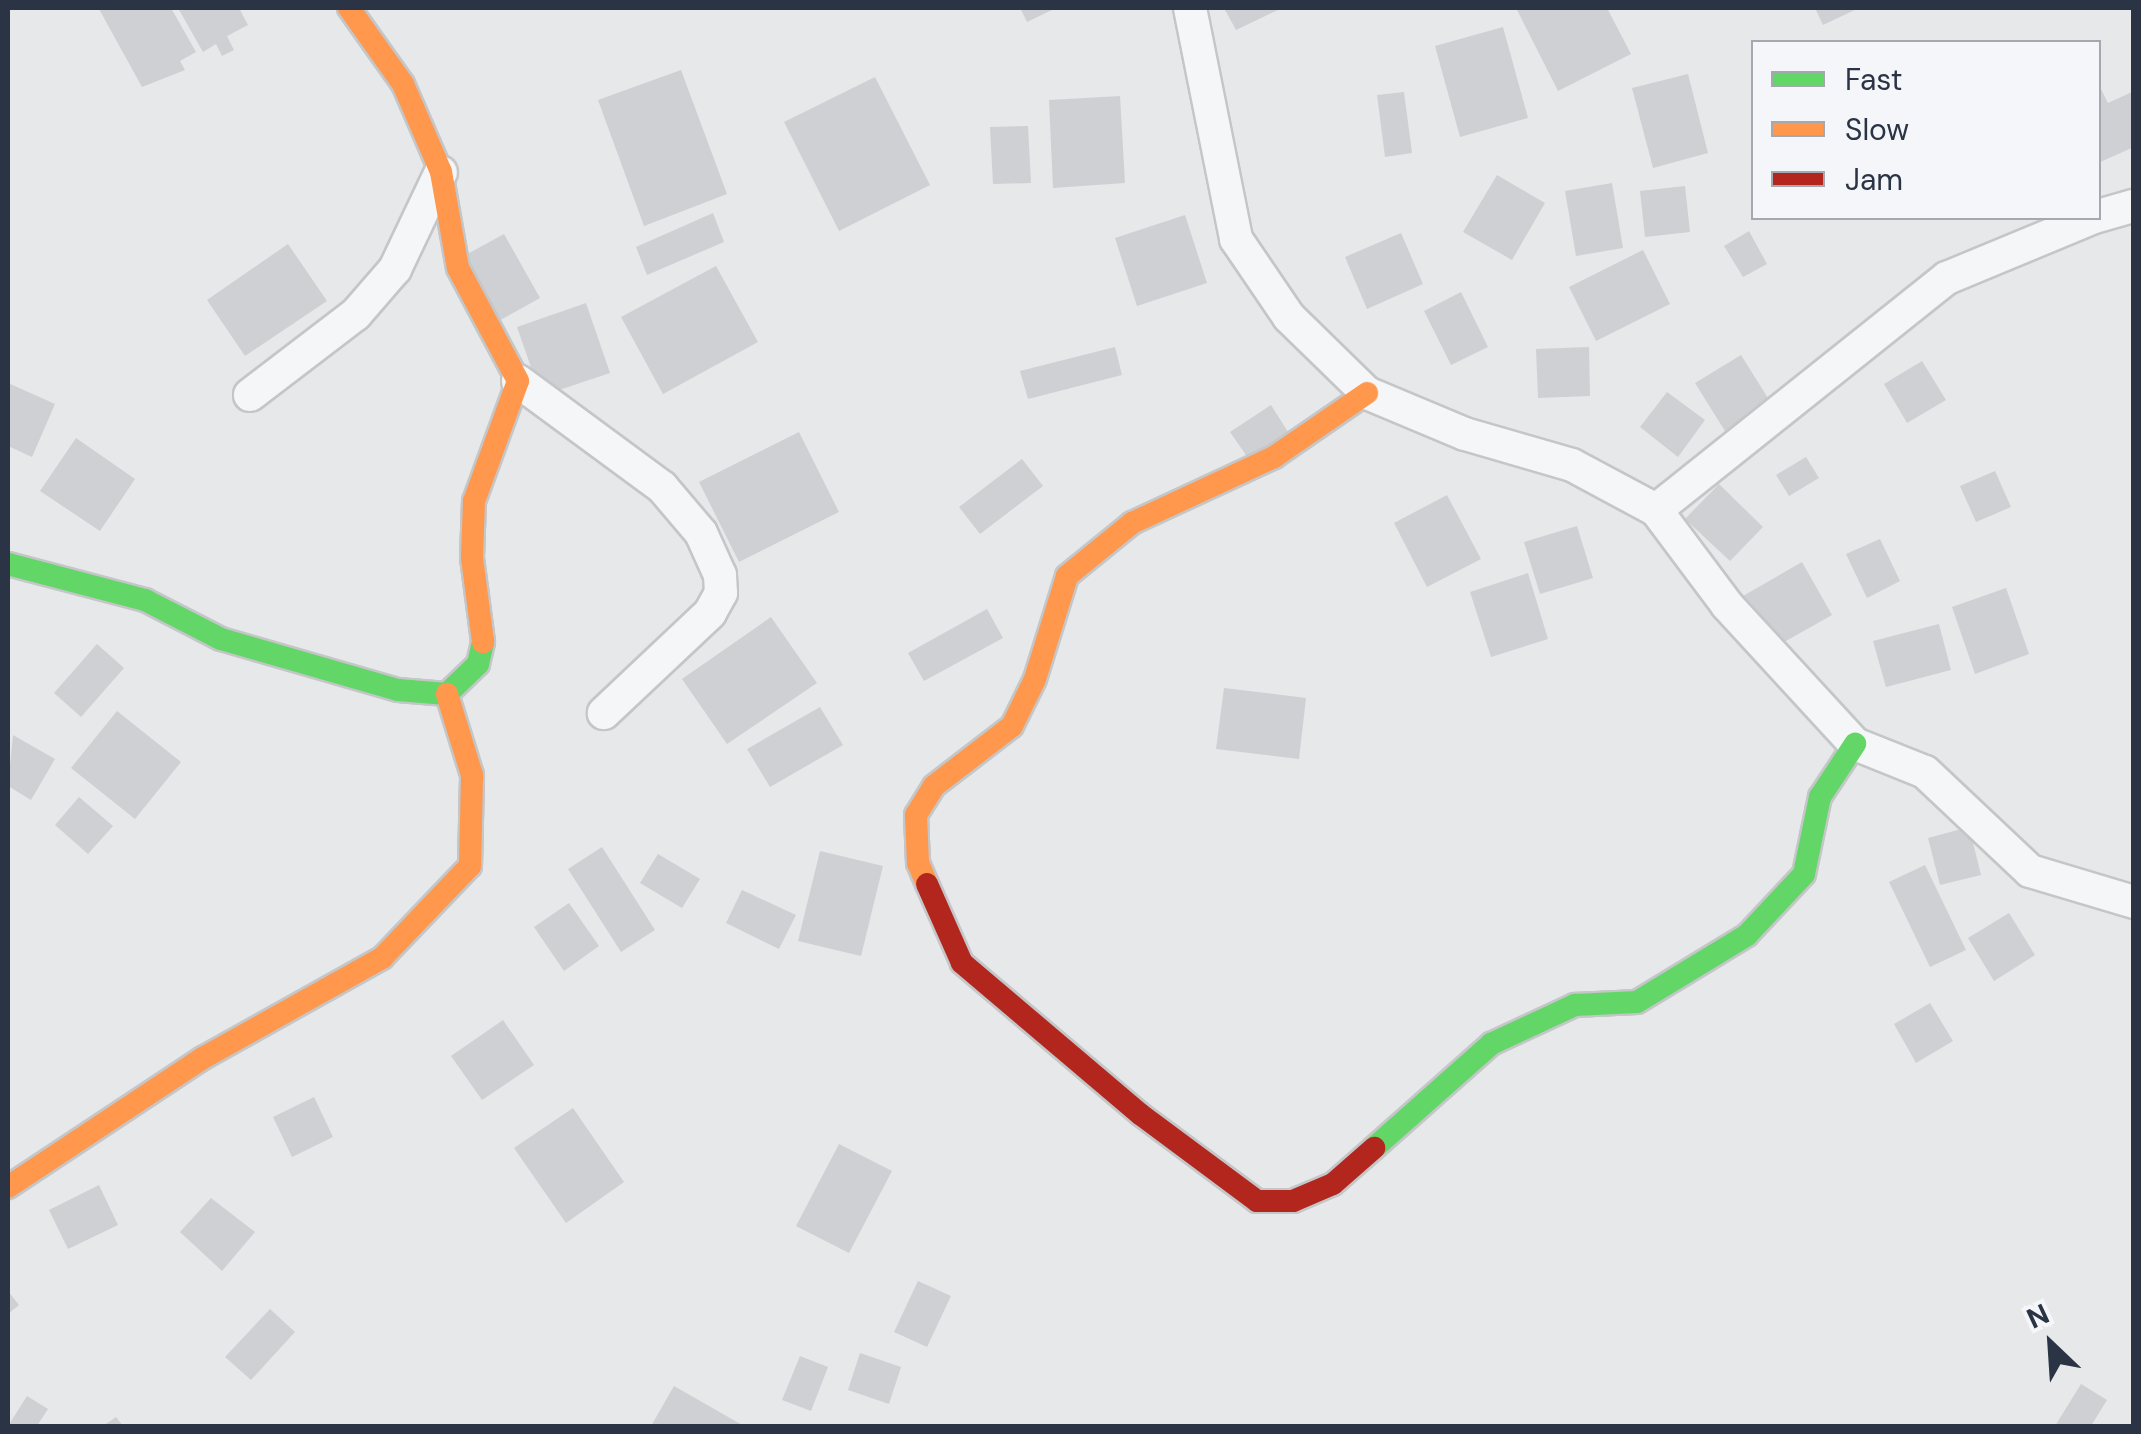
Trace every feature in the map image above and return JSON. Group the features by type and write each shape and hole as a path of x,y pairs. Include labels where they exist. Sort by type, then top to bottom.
{"street":[{"path":"349,8 403,84 441,172 458,268 518,381 662,487 700,534 720,575 720,592 710,613 604,714"},
{"path":"1190,8 1236,239 1289,317 1366,392 1465,434 1572,465 1656,510 1726,605 1854,744 1925,772 2030,871 2134,902"},
{"path":"250,395 356,314 395,269 441,172"},
{"path":"2101,215 2134,206"},
{"path":"1656,510 1947,278 2088,220"},
{"path":"447,694 484,650 472,558 474,500 518,381"},
{"path":"1366,392 1274,457 1132,523 1067,576 1035,679 1012,726 934,786 916,815 918,864 962,963 1140,1114 1257,1201 1293,1201 1334,1184 1491,1044 1576,1006 1637,1002 1747,934 1804,874 1820,797 1854,744"},
{"path":"8,564 144,600 220,639 339,676 447,694"},
{"path":"8,1187 204,1058 382,958 470,866 472,774 447,694"}],"building":[{"path":"171,8 196,52 180,61 185,70 142,87 99,9"},
{"path":"178,8 239,8 248,25 227,36 234,50 222,56 216,44 203,52"},
{"path":"1020,8 1056,8 1027,22"},
{"path":"1224,8 1282,8 1236,30"},
{"path":"1607,8 1631,54 1558,91 1517,10"},
{"path":"1815,8 1859,8 1823,25"},
{"path":"1503,27 1528,118 1460,137 1435,46"},
{"path":"681,70 727,194 644,226 598,100"},
{"path":"1688,74 1708,153 1653,168 1632,88"},
{"path":"875,77 930,185 839,231 784,122"},
{"path":"2101,89 2108,103 2134,91 2134,147 2101,162"},
{"path":"1404,92 1412,153 1385,157 1377,95"},
{"path":"1120,96 1125,183 1053,188 1049,100"},
{"path":"1028,126 1031,183 993,184 990,127"},
{"path":"1497,175 1545,203 1512,260 1463,232"},
{"path":"1612,183 1623,248 1576,256 1565,191"},
{"path":"1685,186 1690,232 1645,237 1640,191"},
{"path":"713,213 724,242 647,275 636,247"},
{"path":"1185,215 1207,283 1137,306 1115,238"},
{"path":"1749,231 1767,264 1743,277 1724,246"},
{"path":"1401,233 1423,284 1367,309 1345,257"},
{"path":"504,234 540,298 495,323 460,258"},
{"path":"288,244 327,301 245,356 207,300"},
{"path":"1643,250 1670,304 1596,341 1569,287"},
{"path":"716,266 758,342 663,394 621,317"},
{"path":"1461,292 1488,347 1451,365 1424,311"},
{"path":"586,303 610,373 541,396 517,327"},
{"path":"1115,347 1122,375 1028,399 1020,371"},
{"path":"1589,347 1590,396 1538,398 1536,349"},
{"path":"1741,355 1776,411 1730,439 1695,383"},
{"path":"1922,361 1946,400 1907,423 1884,384"},
{"path":"8,383 55,404 32,457 8,446"},
{"path":"1667,392 1705,420 1678,457 1640,427"},
{"path":"1271,405 1288,432 1248,458 1230,432"},
{"path":"799,432 839,512 739,562 699,482"},
{"path":"76,438 135,479 100,531 40,491"},
{"path":"1806,457 1819,478 1789,496 1776,475"},
{"path":"1022,459 1043,486 980,534 959,507"},
{"path":"1995,471 2011,507 1976,522 1960,486"},
{"path":"1719,484 1763,527 1730,561 1685,519"},
{"path":"1447,495 1481,559 1427,587 1394,523"},
{"path":"1577,526 1593,578 1540,594 1524,542"},
{"path":"1880,539 1900,581 1867,598 1846,554"},
{"path":"1802,562 1832,615 1772,649 1743,596"},
{"path":"1528,573 1548,639 1491,657 1470,592"},
{"path":"2006,588 2029,654 1975,674 1952,607"},
{"path":"987,609 1003,638 924,681 908,653"},
{"path":"771,617 817,683 727,744 682,679"},
{"path":"1939,624 1951,670 1886,687 1873,641"},
{"path":"97,644 124,668 81,717 54,693"},
{"path":"1224,688 1306,698 1299,759 1216,749"},
{"path":"820,707 843,745 770,787 747,749"},
{"path":"117,711 181,762 135,819 71,768"},
{"path":"13,735 55,759 31,800 8,786"},
{"path":"79,797 113,826 88,854 55,825"},
{"path":"1969,827 1981,875 1940,885 1928,838"},
{"path":"602,847 655,930 621,952 568,869"},
{"path":"820,851 883,866 861,956 798,941"},
{"path":"658,854 700,879 682,908 640,883"},
{"path":"1925,865 1966,950 1930,967 1889,882"},
{"path":"742,890 796,915 779,949 726,923"},
{"path":"569,903 599,946 564,971 534,927"},
{"path":"2009,913 2035,955 1994,981 1968,938"},
{"path":"1930,1003 1953,1041 1916,1063 1894,1024"},
{"path":"503,1020 534,1065 482,1100 451,1056"},
{"path":"314,1097 333,1137 292,1157 273,1117"},
{"path":"573,1108 624,1182 566,1223 514,1148"},
{"path":"839,1144 892,1171 849,1253 796,1226"},
{"path":"99,1185 118,1225 68,1249 49,1210"},
{"path":"211,1198 255,1232 222,1271 180,1232"},
{"path":"918,1281 951,1296 927,1347 894,1332"},
{"path":"8,1291 19,1305 8,1314"},
{"path":"270,1309 295,1332 251,1380 225,1357"},
{"path":"860,1353 901,1367 889,1404 848,1390"},
{"path":"800,1356 828,1367 811,1411 782,1400"},
{"path":"2081,1384 2107,1400 2091,1426 2055,1426"},
{"path":"674,1386 744,1426 651,1426"},
{"path":"27,1396 48,1409 37,1426 8,1426"},
{"path":"116,1417 123,1426 103,1426"}],"traffic: fast":[{"path":"8,564 145,600 221,639 398,690 447,694 478,664 483,642"},
{"path":"1374,1148 1491,1044 1575,1005 1637,1002 1747,935 1804,874 1820,797 1855,744"}],"traffic: slow":[{"path":"349,8 403,84 441,172 458,268 518,381 474,501 472,558 483,642"},
{"path":"927,884 918,863 916,815 934,786 1012,726 1035,679 1067,576 1132,523 1274,457 1367,393"},
{"path":"8,1187 203,1058 382,958 470,866 472,775 447,694"}],"traffic: jam":[{"path":"927,884 962,963 1140,1114 1257,1201 1293,1201 1333,1184 1374,1148"}]}
